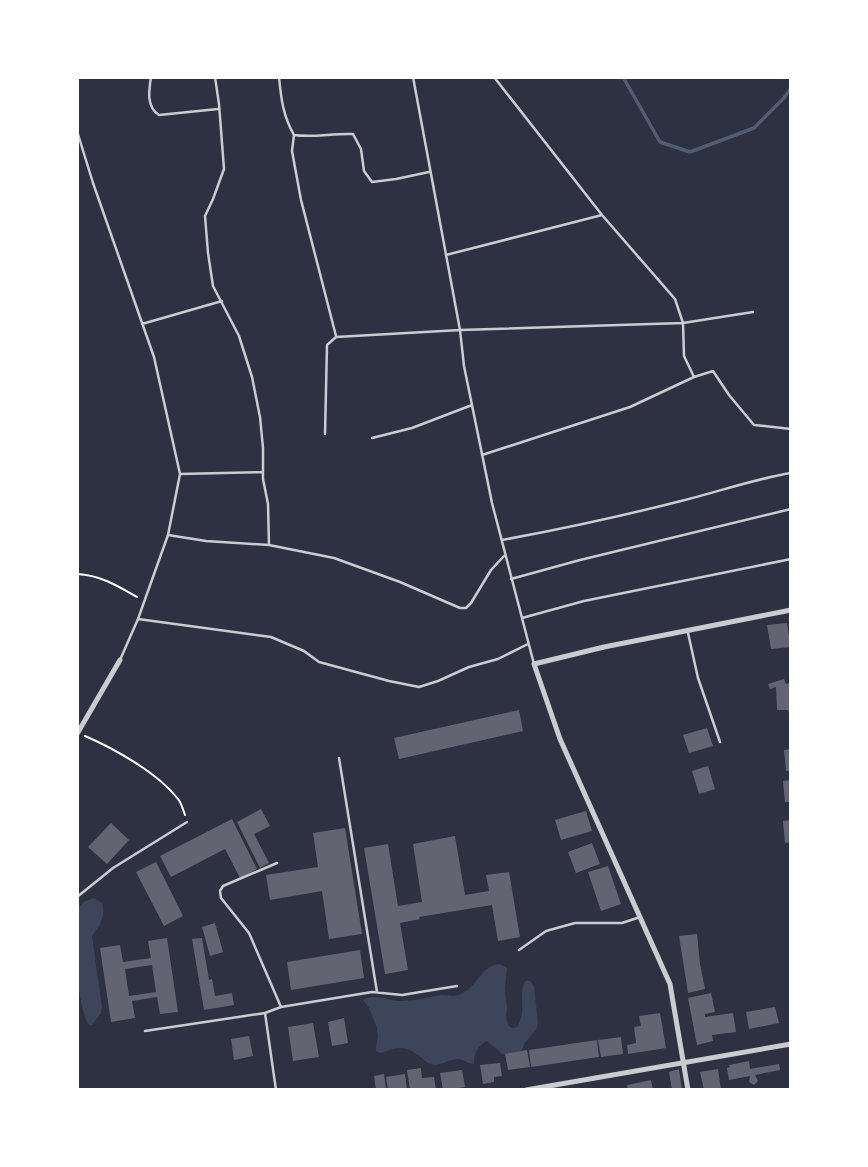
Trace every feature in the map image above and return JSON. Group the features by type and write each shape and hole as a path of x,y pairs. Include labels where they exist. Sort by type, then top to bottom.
{"street":[{"path":"688,1090 670,984 561,739 534,664 688,629 791,610"},
{"path":"77,734 120,660"},
{"path":"526,1090 791,1044"}],"lane":[{"path":"150,77 149,92 154,113 159,115 219,109"},
{"path":"215,77 224,169 205,216 213,286 239,336 252,377 260,417 269,545"},
{"path":"279,77 286,122 293,135 292,151 301,200 336,337"},
{"path":"413,77 460,330 464,366 492,503 534,664"},
{"path":"494,77 601,215 675,299 683,323 684,356 694,377"},
{"path":"77,131 154,358 180,474 168,535 138,619 120,660"},
{"path":"293,135 307,137 335,133 353,134 360,149 364,171 372,182 430,172"},
{"path":"446,255 601,215"},
{"path":"142,324 222,301"},
{"path":"325,434 327,345 336,337 683,323 753,312"},
{"path":"482,454 630,407 713,371 754,425 791,429"},
{"path":"372,438 411,428 472,405"},
{"path":"180,474 263,472"},
{"path":"502,540 592,522 791,473"},
{"path":"511,579 791,509"},
{"path":"168,535 206,541 269,545 334,558 460,608 466,608 471,603 491,570 505,555"},
{"path":"522,618 584,601 791,559"},
{"path":"138,619 271,637 304,651 319,662 419,687 469,667 499,659 529,644"},
{"path":"688,629 698,678 720,742"},
{"path":"339,758 376,992"},
{"path":"77,897 113,868 187,822"},
{"path":"276,863 223,886 220,891 222,898 249,933 281,1007"},
{"path":"519,950 546,931 575,923 622,923 640,917"},
{"path":"145,1031 265,1013 281,1007 372,992 402,995 457,986"},
{"path":"265,1013 275,1090"}],"path":[{"path":"77,575 90,575 108,581 144,601"},
{"path":"77,734 113,749 160,781 180,801 187,822"}],"shaded area":[{"path":"94,898 102,903 103,908 102,921 92,936 102,1007 92,1025 88,1024 83,1011 78,982 77,909 85,901"},
{"path":"500,964 507,968 506,1018 512,1028 517,1027 520,1020 525,981 530,981 534,986 537,1028 517,1054 502,1054 487,1041 477,1051 474,1064 458,1059 434,1065 407,1049 398,1048 381,1053 376,1051 377,1028 363,1000 376,997 405,1001 442,995 456,996 470,988 487,969"}],"building":[{"path":"787,623 791,647 771,649 767,625"},
{"path":"784,679 786,684 791,683 791,713 788,710 777,710 776,687 770,689 768,684"},
{"path":"519,710 523,731 399,759 394,738"},
{"path":"707,728 713,746 689,753 683,735"},
{"path":"791,749 791,771 786,771 784,750"},
{"path":"708,766 715,789 699,794 692,771"},
{"path":"791,780 791,802 785,802 783,781"},
{"path":"261,809 270,826 254,834 269,863 260,868 237,822"},
{"path":"586,811 592,831 561,840 555,820"},
{"path":"232,819 257,869 240,878 225,849 171,877 160,856"},
{"path":"791,820 791,842 785,843 783,821"},
{"path":"111,823 129,840 107,864 88,847"},
{"path":"345,828 362,934 329,939 322,891 270,900 266,875 318,867 313,833"},
{"path":"455,836 465,895 489,891 486,875 509,872 520,937 498,941 492,905 419,917 420,919 400,923 408,970 385,974 364,848 388,844 398,906 422,902 413,844"},
{"path":"592,843 600,864 576,873 568,852"},
{"path":"156,862 183,916 164,926 136,872"},
{"path":"608,866 621,904 601,911 588,872"},
{"path":"215,923 223,952 210,956 202,927"},
{"path":"697,934 705,989 688,993 679,936"},
{"path":"167,938 178,1012 160,1014 157,997 132,1001 135,1018 111,1022 100,948 120,945 123,962 151,958 148,941","holes":["152,965 156,992 129,996 125,969"]},
{"path":"202,938 209,980 212,979 215,996 232,993 234,1005 204,1010 192,939"},
{"path":"360,950 364,978 291,990 287,962"},
{"path":"711,993 715,1012 705,1014 705,1017 733,1013 736,1032 712,1035 713,1041 697,1045 688,998"},
{"path":"775,1007 779,1023 749,1029 746,1012"},
{"path":"660,1013 666,1048 628,1054 627,1045 636,1043 634,1027 641,1026 639,1016"},
{"path":"344,1018 348,1043 332,1046 328,1022"},
{"path":"313,1023 319,1057 293,1061 288,1027"},
{"path":"249,1036 253,1056 234,1060 231,1039"},
{"path":"621,1037 623,1054 601,1057 598,1040"},
{"path":"597,1040 599,1057 531,1067 529,1050"},
{"path":"527,1050 530,1067 508,1070 505,1054"},
{"path":"749,1061 750,1069 779,1064 780,1070 755,1075 758,1081 754,1085 749,1082 750,1076 729,1080 729,1065"},
{"path":"500,1063 502,1076 494,1077 494,1082 483,1084 480,1065"},
{"path":"421,1068 422,1078 434,1077 436,1090 410,1090 407,1070"},
{"path":"679,1069 682,1090 672,1090 669,1072"},
{"path":"718,1069 721,1090 704,1090 700,1072"},
{"path":"462,1070 465,1087 443,1090 440,1073"},
{"path":"384,1074 386,1090 376,1090 374,1076"},
{"path":"405,1074 407,1090 388,1090 386,1077"},
{"path":"651,1080 653,1090 628,1090 627,1085"}],"waterway":[{"path":"623,77 660,142 690,152 754,128 791,88"}]}
